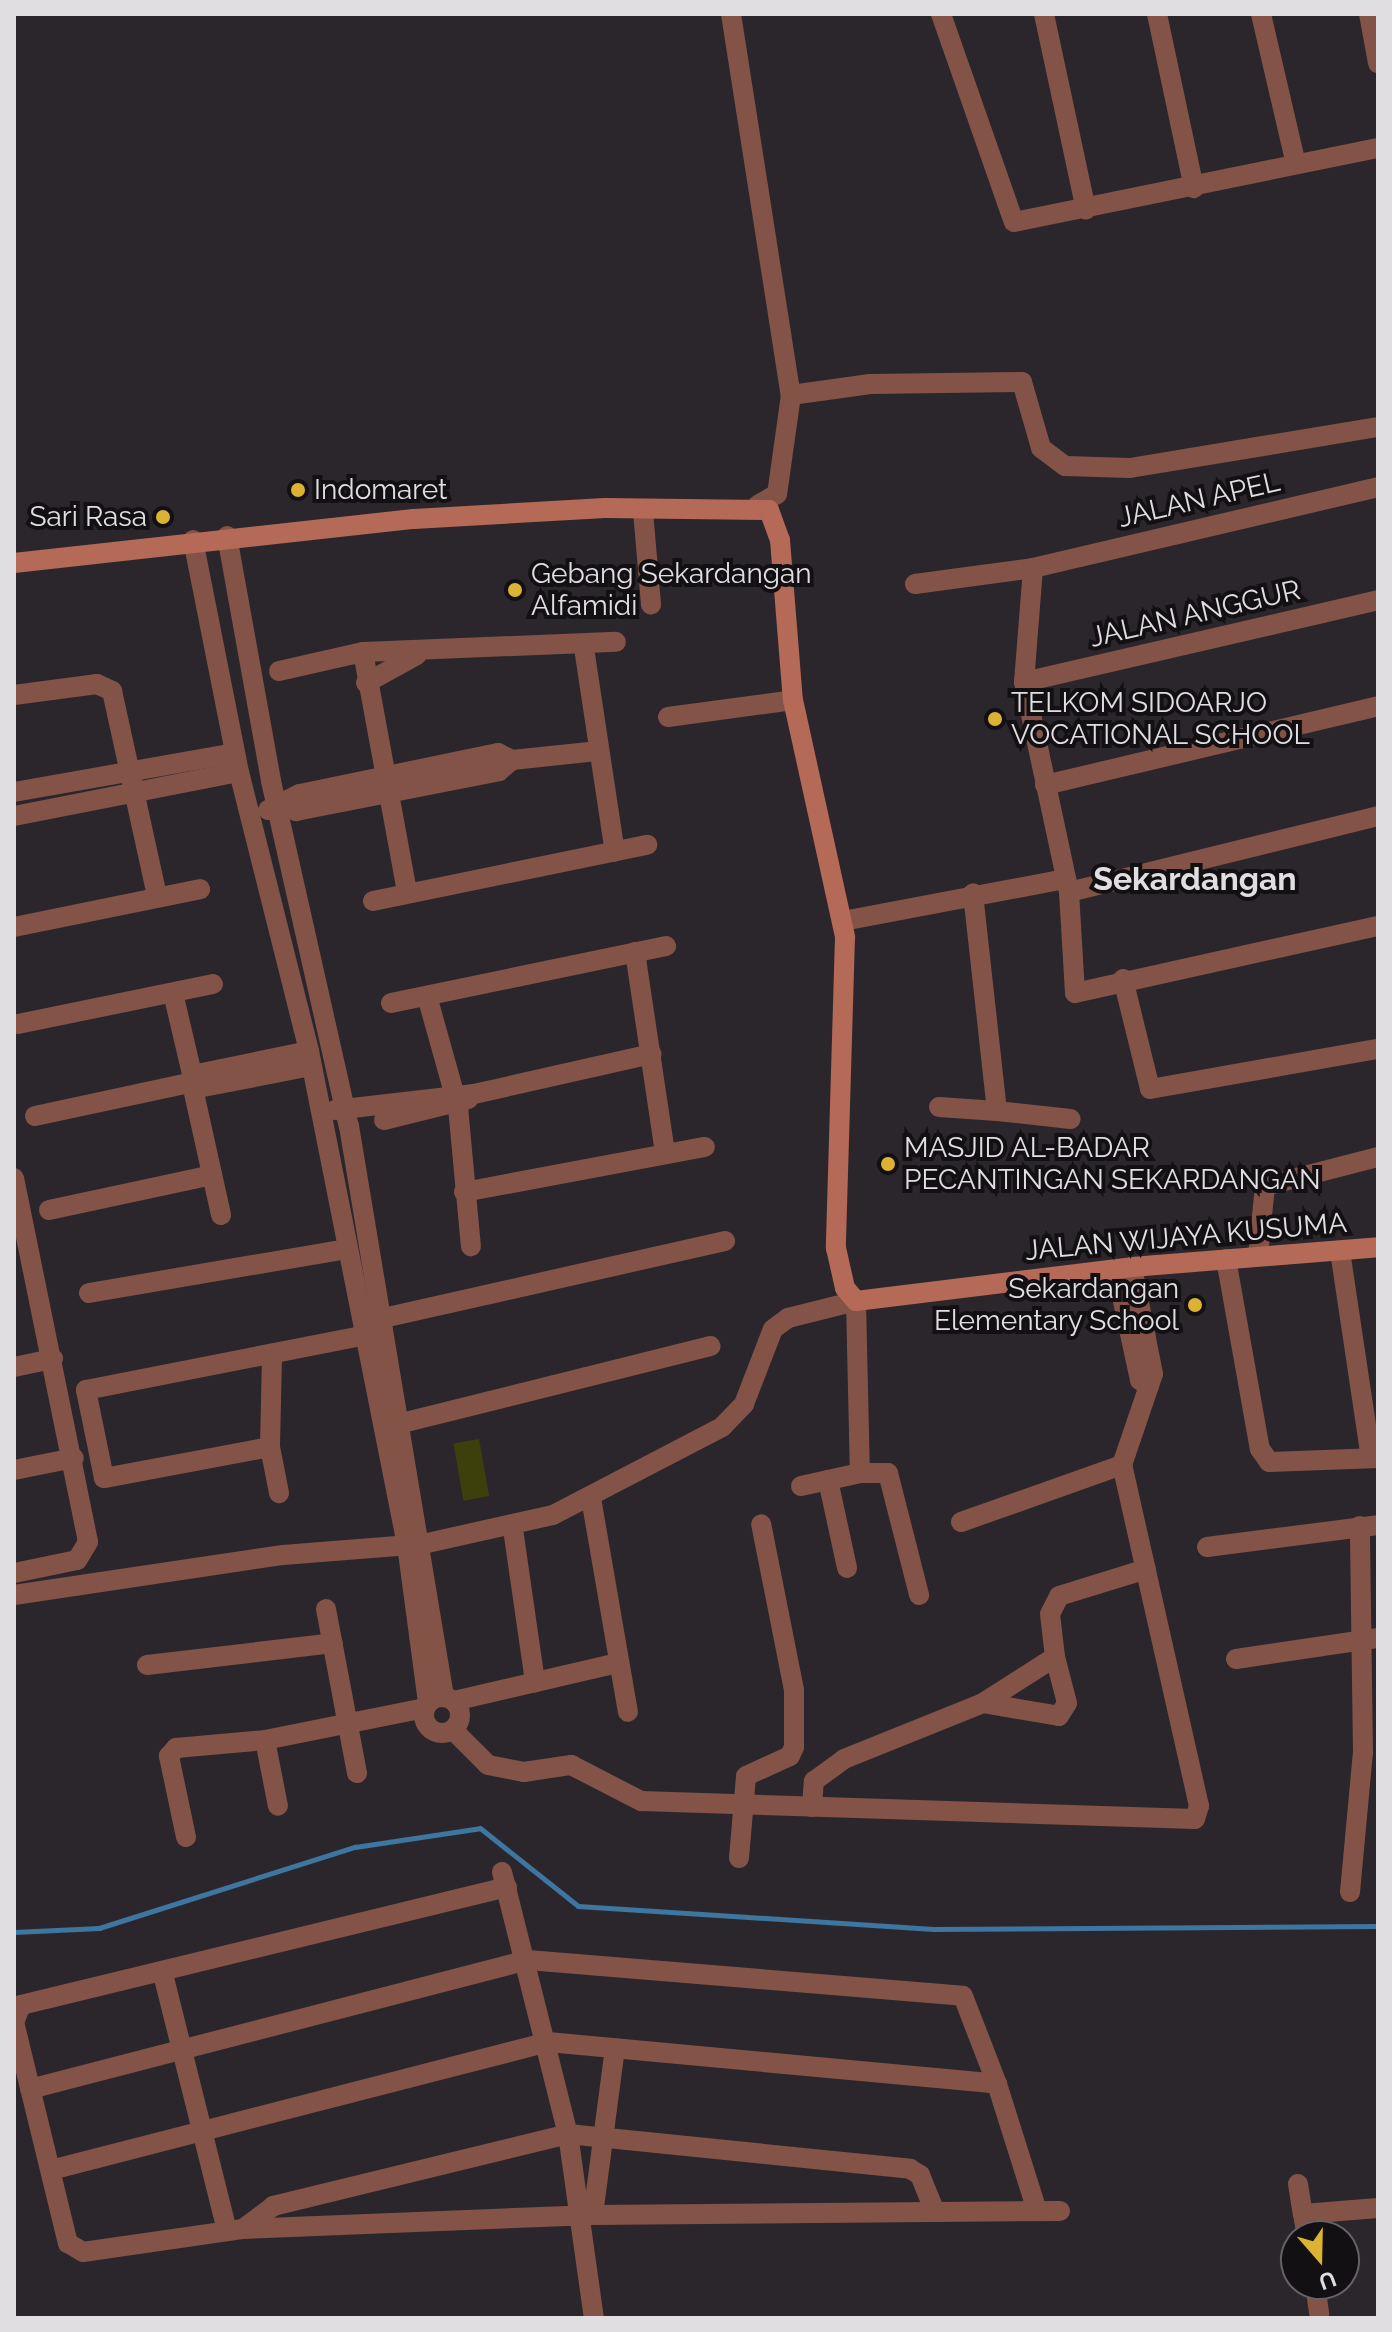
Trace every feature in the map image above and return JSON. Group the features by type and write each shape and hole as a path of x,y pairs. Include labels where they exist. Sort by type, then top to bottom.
{"street":[{"path":"14,563 227,536 515,513 758,505 777,494 791,395 731,14"},
{"path":"941,14 1010,220 1020,224 1378,148"},
{"path":"1044,14 1086,210"},
{"path":"1157,14 1194,188"},
{"path":"1261,14 1296,164"},
{"path":"1369,14 1378,63"},
{"path":"791,395 870,384 1022,382 1041,448 1065,466 1130,468 1378,427"},
{"name":"JALAN APEL","path":"915,584 1033,568 1378,487"},
{"path":"758,505 774,514 778,528 793,700 843,921 847,995 836,1248 840,1279 856,1301 860,1473"},
{"path":"643,511 651,605"},
{"path":"227,536 239,618 271,781 282,806 348,1120 402,1423 415,1544 438,1702 430,1730 453,1730"},
{"path":"193,540 248,815 310,1059 361,1329 415,1544"},
{"path":"1033,568 1024,682 1067,886 1075,993 1123,979 1378,926"},
{"name":"JALAN ANGGUR","path":"1024,682 1378,600"},
{"path":"211,623 239,618"},
{"path":"279,671 363,652 417,655 584,648 616,642"},
{"path":"584,648 597,751 615,852"},
{"path":"363,652 382,786 407,891"},
{"path":"366,683 417,655"},
{"path":"14,695 106,685 157,896"},
{"path":"668,717 793,700"},
{"path":"1045,785 1378,706"},
{"path":"248,815 282,806 300,794 345,794 425,776 499,771 512,760 597,751"},
{"path":"14,792 129,784 239,771 271,781"},
{"path":"14,816 129,784"},
{"path":"843,921 973,893 1067,886 1378,816"},
{"path":"373,901 407,891 647,845"},
{"path":"14,927 200,889"},
{"path":"973,893 997,1111"},
{"path":"391,1003 666,946"},
{"path":"635,952 665,1152"},
{"path":"1123,979 1150,1089 1378,1049"},
{"path":"18,1024 213,984"},
{"path":"173,993 221,1215"},
{"path":"427,996 462,1098 464,1192 471,1246"},
{"path":"324,1127 652,1054"},
{"path":"35,1116 310,1059"},
{"path":"319,1106 348,1120"},
{"path":"939,1107 1071,1119"},
{"path":"464,1192 665,1152 705,1147"},
{"path":"1258,1256 1265,1186 1378,1157"},
{"path":"49,1210 212,1175"},
{"path":"14,1178 23,1262 53,1359 74,1458 87,1553 14,1573"},
{"path":"270,1447 104,1478 86,1390 272,1357 361,1329 725,1241"},
{"name":"JALAN WIJAYA KUSUMA","path":"856,1301 1124,1268 1378,1247"},
{"path":"89,1293 346,1249"},
{"path":"1226,1259 1260,1449 1269,1462 1374,1458 1340,1251"},
{"path":"453,1730 470,1754 507,1771 571,1765 641,1801 1195,1819 1199,1806 1122,1465 1153,1374 1124,1268"},
{"path":"14,1595 513,1529 591,1498 617,1477 722,1427 744,1404 773,1329 788,1318 856,1301"},
{"path":"402,1423 711,1346"},
{"path":"272,1357 270,1447 279,1493"},
{"path":"14,1367 53,1359"},
{"path":"14,1470 74,1458"},
{"path":"961,1522 1122,1465"},
{"path":"801,1486 860,1473 888,1473 919,1595"},
{"path":"828,1480 847,1568"},
{"path":"591,1498 617,1663 628,1712"},
{"path":"739,1858 738,1805 751,1771 790,1756 794,1747 794,1690 761,1524"},
{"path":"1207,1547 1369,1526 1370,1753 1350,1892"},
{"path":"513,1529 535,1682"},
{"path":"983,1703 1059,1716 1067,1703 1055,1657 1050,1614 1059,1596 1146,1569"},
{"path":"326,1609 357,1773"},
{"path":"1236,1659 1369,1638"},
{"path":"147,1665 333,1643"},
{"path":"822,1808 825,1774 983,1703 1055,1657"},
{"path":"186,1837 172,1751 265,1740 617,1663"},
{"path":"438,1702 461,1716 453,1730"},
{"path":"265,1740 278,1806"},
{"path":"594,2318 588,2215 528,1960 504,1880 163,1974 21,2005 14,2022 68,2243 83,2252 235,2230 588,2215 1060,2211"},
{"path":"30,2089 180,2053 528,1960 963,1996 997,2084 1037,2211"},
{"path":"163,1974 180,2053 235,2230"},
{"path":"51,2170 548,2042 997,2084"},
{"path":"588,2215 604,2136 615,2048"},
{"path":"235,2230 273,2206 568,2134 910,2169 920,2175 935,2212"},
{"path":"1298,2184 1304,2220"},
{"path":"1303,2214 1378,2208"},
{"path":"1317,2300 1319,2314"}],"shaded area":[{"path":"479,1439 489,1496 463,1501 453,1444"}],"waterway":[{"path":"14,1932 99,1928 355,1847 480,1828 578,1906 933,1929 1378,1926"}],"place":[{"name":"Indomaret","path":"298,490"},
{"name":"Sari Rasa","path":"163,517"},
{"name":"Gebang Sekardangan Alfamidi","path":"515,590"},
{"name":"TELKOM SIDOARJO VOCATIONAL SCHOOL","path":"995,719"},
{"name":"MASJID AL-BADAR PECANTINGAN SEKARDANGAN","path":"888,1164"},
{"name":"Sekardangan Elementary School","path":"1195,1305"}],"district":[{"name":"Sekardangan","path":"1195,879"}]}
